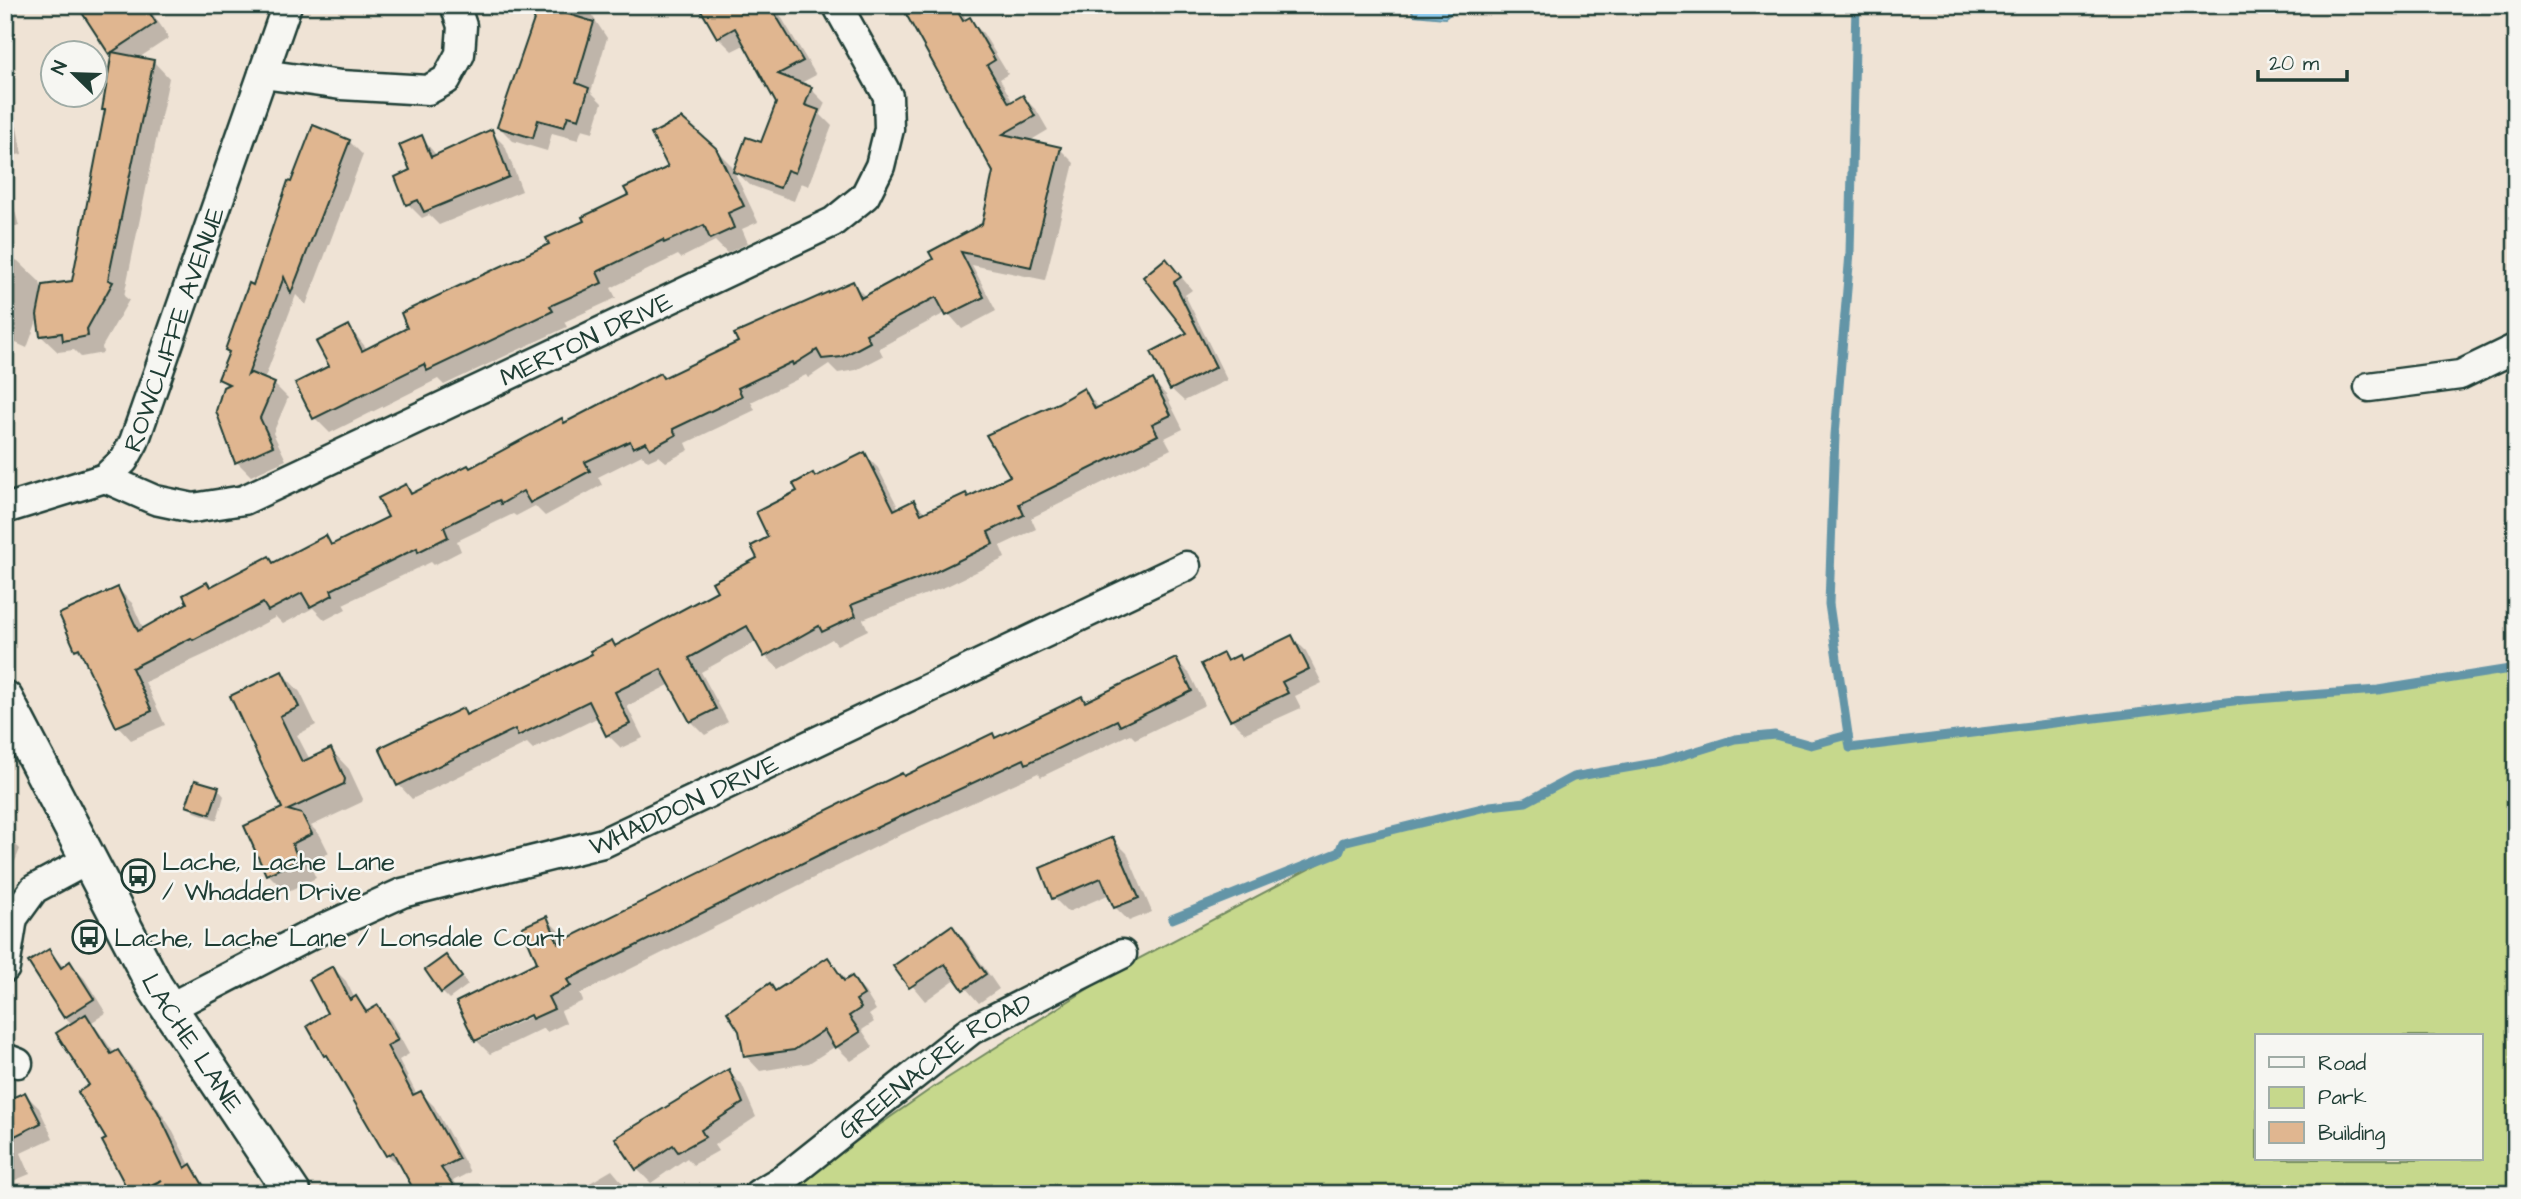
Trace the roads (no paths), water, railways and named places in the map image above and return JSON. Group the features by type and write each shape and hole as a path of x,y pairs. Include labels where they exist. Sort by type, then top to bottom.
{"street":[{"name":"ROWCLIFFE AVENUE","path":"5,509 105,478 124,460 134,442 287,5"},
{"path":"263,74 341,85 428,90 446,80 460,54 462,26 454,5"},
{"name":"MERTON DRIVE","path":"105,478 155,500 193,508 244,500 833,222 865,196 880,166 889,129 888,96 837,5"},
{"path":"2369,387 2460,375 2516,348"},
{"name":"WHADDON DRIVE","path":"169,1008 314,933 402,893 603,843 1186,566"},
{"name":"LACHE LANE","path":"5,699 88,860 169,1008 293,1194"},
{"path":"5,968 13,918 34,889 88,860"},
{"name":"GREENACRE ROAD","path":"758,1194 785,1178 971,1030 1122,954"}],"water":[{"path":"1409,5 1461,5 1445,18 1414,15"}],"waterway":[{"path":"1856,5 1850,253 1835,435 1829,604 1850,748 2242,700 2378,690 2516,668"},
{"path":"1172,919 1339,852 1343,842 1490,806 1526,802 1573,777 1661,762 1735,739 1775,735 1811,745 1848,735"}],"place":[{"name":"Lache, Lache Lane / Whadden Drive","path":"138,876"},
{"name":"Lache, Lache Lane / Lonsdale Court","path":"89,937"}]}
